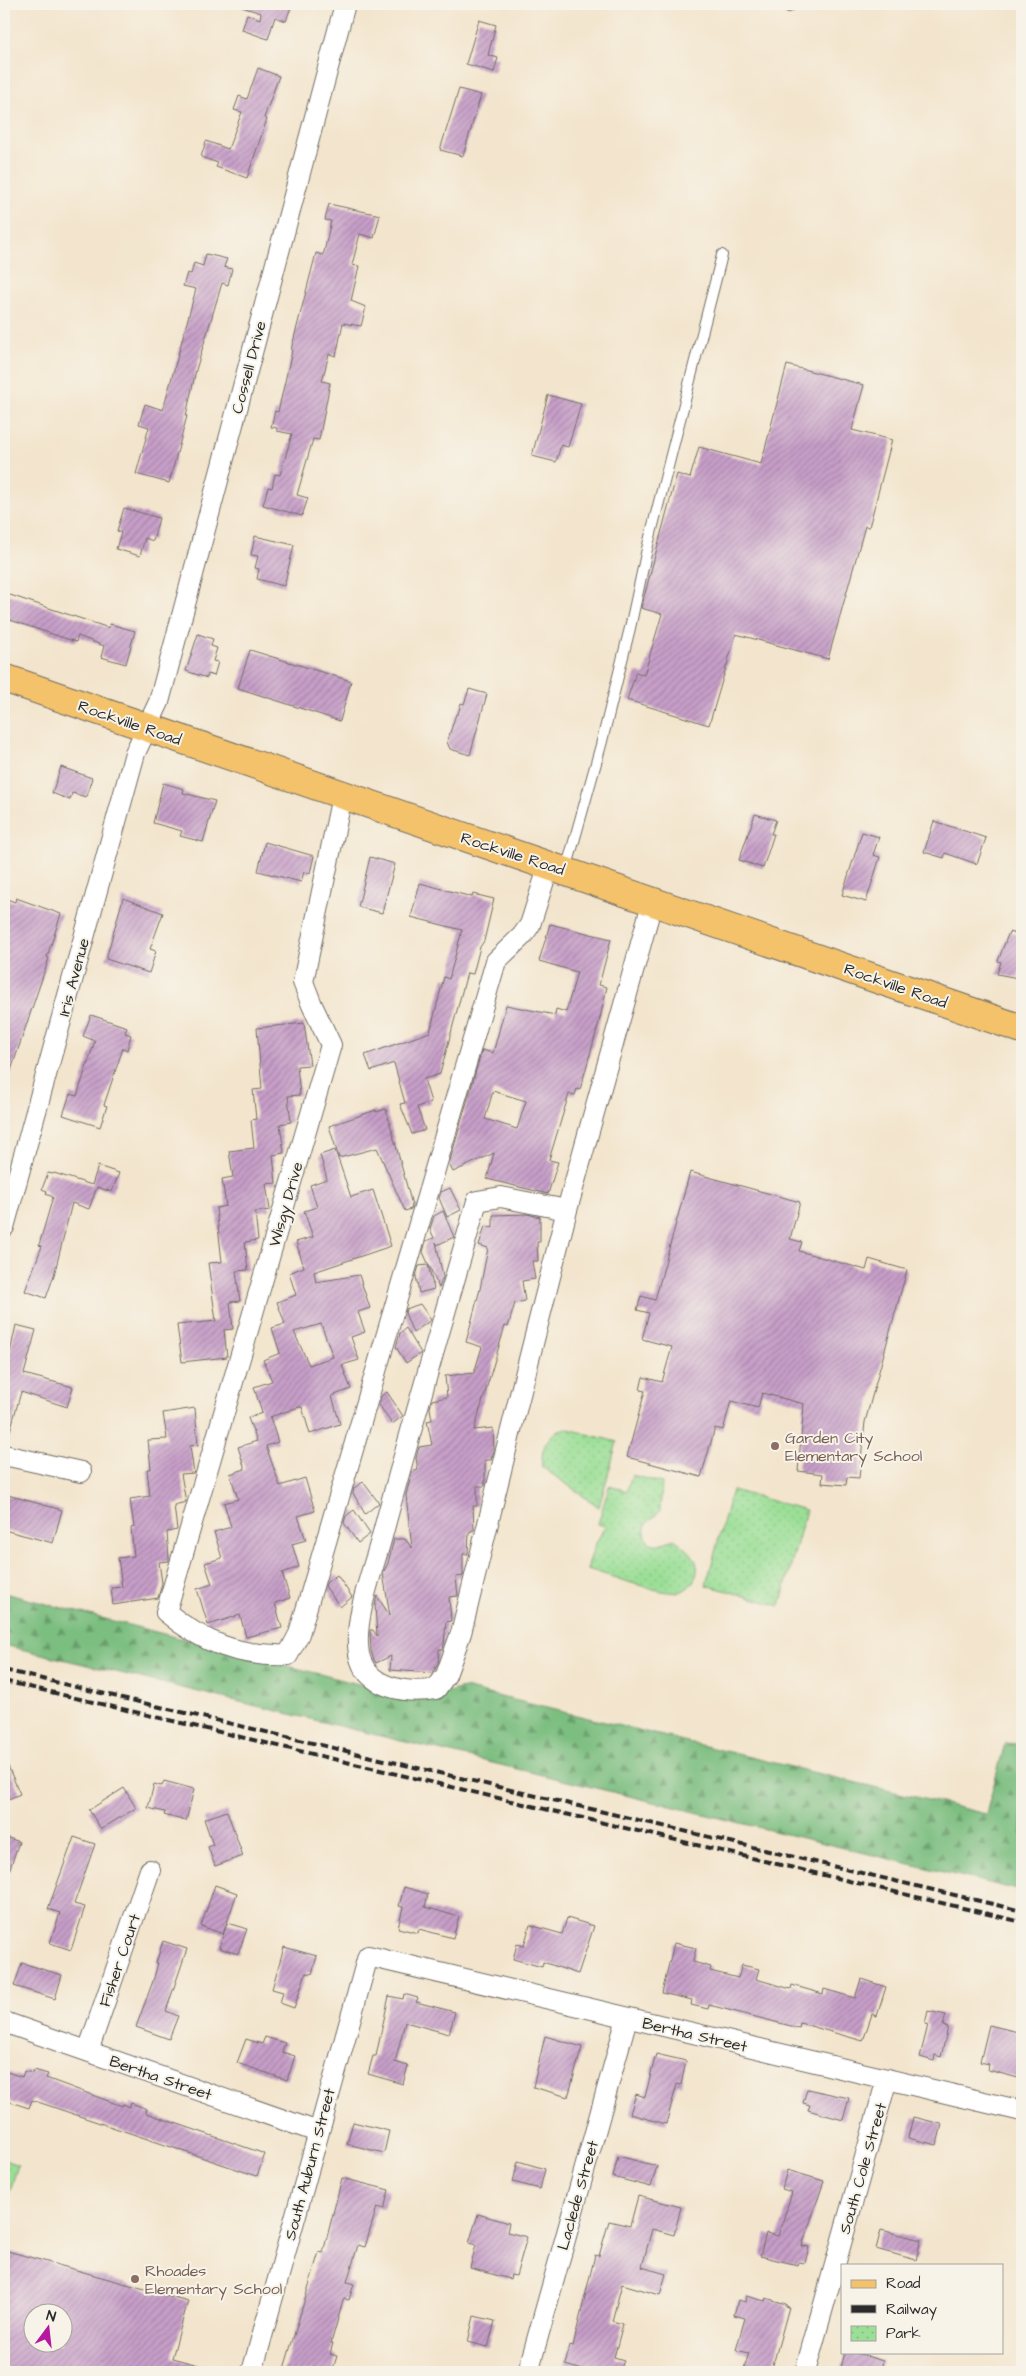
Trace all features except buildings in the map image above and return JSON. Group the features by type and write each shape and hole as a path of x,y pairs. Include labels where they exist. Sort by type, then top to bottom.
{"main road":[{"name":"Rockville Road","path":"4,678 342,796 653,900 1022,1029"}],"street":[{"name":"Cossell Drive","path":"146,728 159,702 345,4"},
{"name":"Iris Avenue","path":"4,1227 135,752 146,728"},
{"name":"Wisgy Drive","path":"342,796 303,982 331,1045 166,1612 201,1638 230,1648 266,1656 288,1655 299,1634 496,961 522,936 530,925 557,868"},
{"path":"567,1210 501,1197 477,1201 358,1626 359,1655 369,1677 386,1686 422,1691 436,1689 446,1675 461,1633 567,1210 653,900"},
{"path":"4,1455 81,1472"},
{"name":"Fisher Court","path":"88,2051 150,1870"},
{"name":"Bertha Street","path":"368,1956 1022,2111"},
{"name":"South Auburn Street","path":"252,2372 368,1956"},
{"name":"Laclede Street","path":"528,2372 627,2018"},
{"name":"Bertha Street","path":"4,2022 318,2132"},
{"name":"South Cole Street","path":"805,2372 887,2079"}],"lane":[{"path":"557,868 601,745 630,628 646,549 722,255"}],"green space":[{"path":"565,1428 617,1442 599,1507 542,1467 546,1443 553,1434"},
{"path":"632,1475 662,1483 660,1510 647,1523 645,1528 648,1541 658,1544 674,1539 688,1550 695,1559 697,1564 696,1576 690,1586 680,1592 661,1591 587,1569 594,1547 605,1526 598,1524 609,1486 627,1491"},
{"path":"732,1490 806,1510 780,1606 706,1585"},
{"path":"4,1593 417,1699 464,1688 986,1814 1005,1743 1022,1744 1022,1891 4,1645"},
{"path":"4,2160 18,2165 4,2210"}],"railway":[{"path":"4,1670 1022,1911"},
{"path":"4,1681 1022,1922"}],"place":[{"name":"Garden City Elementary School","path":"775,1446"},
{"name":"Rhoades Elementary School","path":"135,2279"}]}
